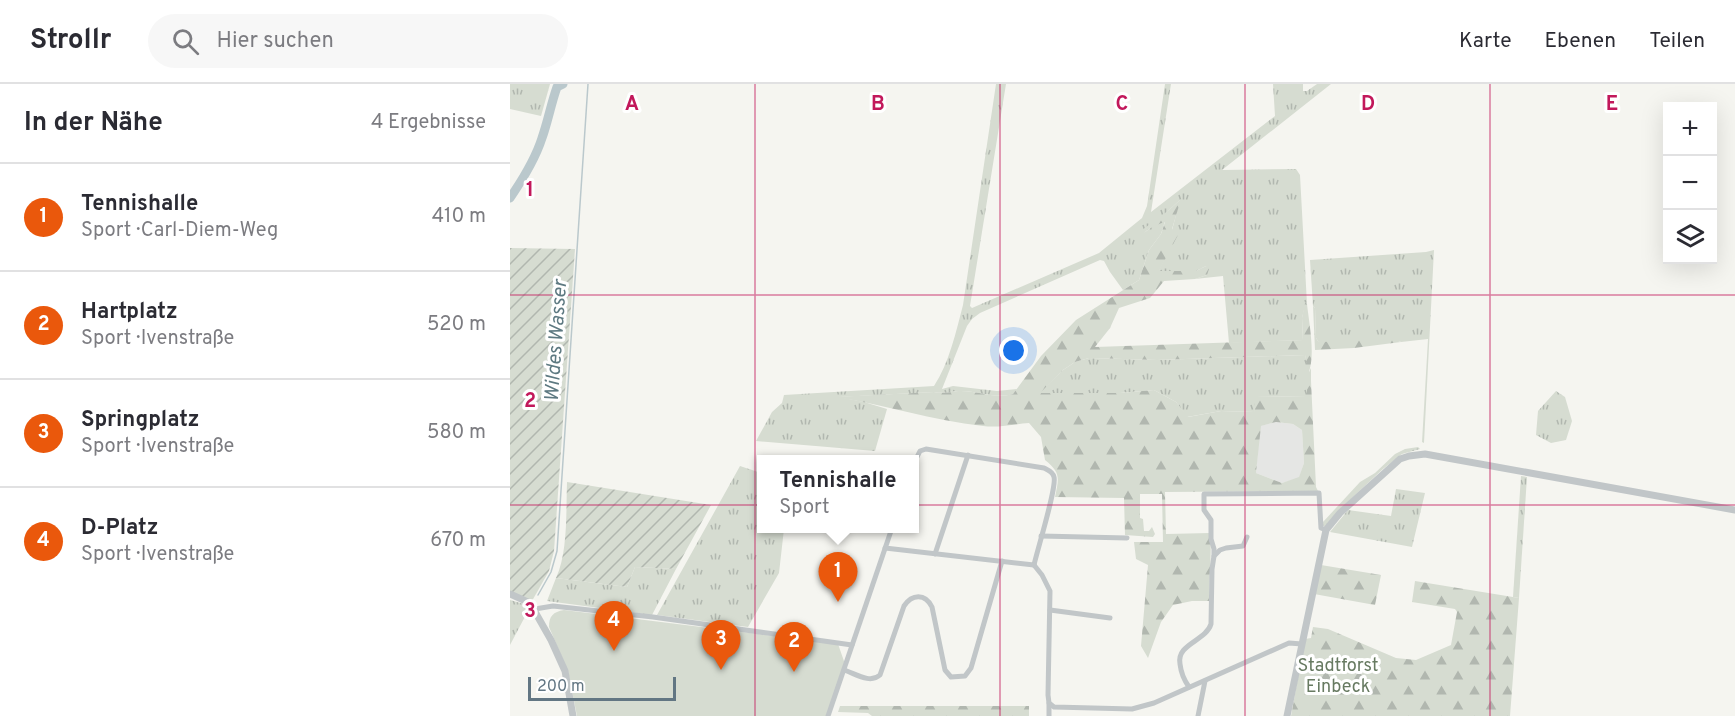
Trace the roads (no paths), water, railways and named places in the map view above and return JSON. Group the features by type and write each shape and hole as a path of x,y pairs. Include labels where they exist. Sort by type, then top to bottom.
{"street":[{"path":"918,455 920,451 926,449 1044,468 1051,472 1055,479 1034,565"},
{"path":"1287,716 1326,530 1340,513 1400,459 1425,454 1735,510"},
{"path":"935,554 968,455"},
{"path":"1190,687 1182,673 1179,660 1182,651 1209,631 1211,624 1214,549 1211,539 1211,520 1204,510 1204,494 1319,493 1321,528 1326,530"},
{"path":"828,716 890,533"},
{"path":"1041,536 1127,538"},
{"path":"1214,556 1220,550 1243,546 1247,537"},
{"path":"885,548 1034,565 1042,574 1050,591 1048,695 1051,705 1049,716"},
{"path":"844,670 870,679 875,679 880,675 904,606 911,599 921,597 929,600 932,607 945,670 951,677 964,676 970,668 1002,561"},
{"path":"510,594 530,603 551,640 566,672 573,716"},
{"path":"534,609 564,607 852,645"},
{"path":"1050,610 1110,618"},
{"path":"1051,705 1132,709 1154,703 1289,643 1302,644"},
{"path":"1197,716 1205,681"},
{"path":"1111,716 1112,709"}],"waterway":[{"path":"510,198 536,154 557,87 563,84"},
{"name":"Wildes Wasser","path":"538,595 551,572 557,551 588,84"}],"place":[{"name":"Tennishalle","path":"838,602"},
{"name":"D-Platz","path":"614,651"},
{"name":"Springplatz","path":"721,670"},
{"name":"Hartplatz","path":"794,672"}],"park label":[{"name":"Stadtforst Einbeck","path":"1338,676"}]}
